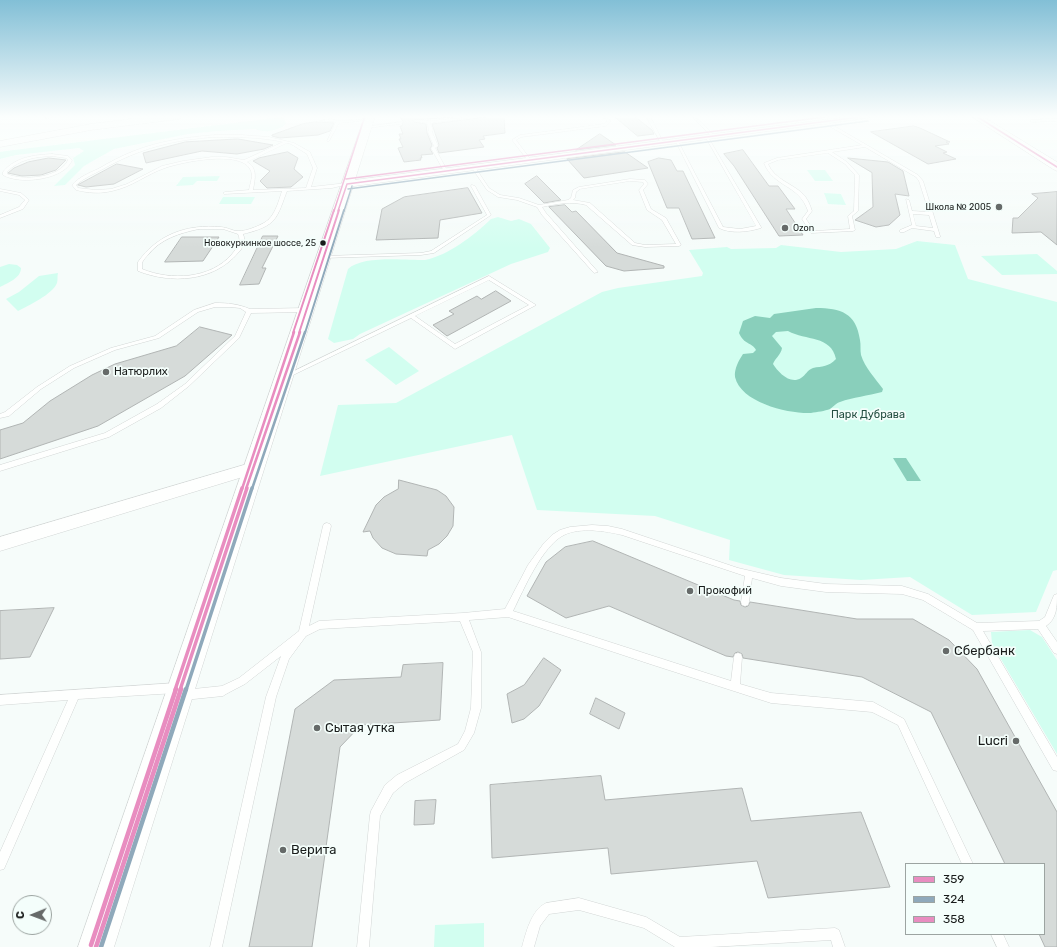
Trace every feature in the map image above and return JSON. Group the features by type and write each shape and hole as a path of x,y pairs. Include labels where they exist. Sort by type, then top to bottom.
{"street":[{"path":"96,947 285,377 355,160"},
{"path":"347,184 536,160"},
{"path":"0,544 254,468"}],"lane":[{"path":"0,169 8,168 22,160"},
{"path":"8,168 5,175 9,178 27,179 58,171 65,167 70,160"},
{"path":"116,160 76,183 75,188 90,191 115,190 164,167 194,160"},
{"path":"241,160 249,162 254,171 251,191"},
{"path":"308,189 316,168 313,160"},
{"path":"440,160 446,172"},
{"path":"686,160 721,228 732,230 753,230 759,227 722,160"},
{"path":"774,160 766,163 766,166 777,179 798,191 809,206 810,211 804,219 814,232 853,230 850,216 856,211 857,175 851,167 841,160"},
{"path":"890,160 917,176 921,181 938,236"},
{"path":"474,168 488,188 499,196 518,199 539,206 569,201 581,202 588,204 612,224 630,242 638,246 679,245 664,219 649,210 641,190 646,184 640,180 630,180 576,188 573,198 569,201"},
{"path":"225,194 251,191 324,188 347,184"},
{"path":"323,257 427,254 489,215 473,186"},
{"path":"0,190 20,194 28,200 21,208 0,217"},
{"path":"240,233 243,237 242,243 235,254 221,266 209,272 177,278 150,275 140,270 140,262 150,247 159,240 170,235 185,230 209,228 223,228 240,233 266,224 271,219 285,190"},
{"path":"479,195 494,193"},
{"path":"907,200 914,226 912,227"},
{"path":"539,206 544,214 596,272"},
{"path":"910,212 931,214"},
{"path":"902,231 912,227 936,230"},
{"path":"285,377 490,278 533,305 455,348 412,316"},
{"path":"0,416 7,414 39,388 72,367 113,349 157,337 200,310 215,305 230,305 241,307 249,311 306,310"},
{"path":"0,468 107,435 159,406 187,384 236,337 249,311"},
{"path":"216,947 270,697 285,657 303,633 327,526"},
{"path":"508,613 527,575 546,546 562,533 586,528 609,529 622,532 697,558 781,582 826,588 902,590 925,597 976,627 1057,766"},
{"path":"745,602 749,574"},
{"path":"976,627 1040,625 1048,620 1057,598"},
{"path":"0,700 75,695 223,691 242,681 303,633 319,625 508,613 771,698 873,706 901,722 968,863"},
{"path":"363,947 375,815 389,790 401,779 461,747 469,733 476,708 477,652 463,617"},
{"path":"1040,625 1057,650"},
{"path":"734,686 738,657"},
{"path":"0,865 75,695"},
{"path":"528,947 535,923 546,909 579,904 646,923 680,945 835,934 839,947"},
{"path":"997,935 1003,947"}],"green space":[{"path":"74,160 94,160 84,166 65,185 54,186 75,165"},
{"path":"807,170 825,170 833,181 815,181"},
{"path":"220,176 217,181 197,181 193,185 176,186 183,177"},
{"path":"824,193 841,194 846,205 828,204"},
{"path":"223,197 255,197 251,204 219,204"},
{"path":"498,217 511,221 519,219 531,224 550,248 548,252 511,264 360,334 353,339 334,343 328,339 348,269 363,262 373,260 425,260 434,258 460,244 491,219"},
{"name":"Парк Дубрава","path":"917,241 955,245 968,279 1057,302 1057,570 1053,571 1036,612 972,615 910,577 861,580 784,575 729,560 730,540 655,516 537,510 512,435 320,476 338,405 396,403 602,292 618,288 702,276 703,273 689,250 727,247 731,249 776,248 781,245 841,252 896,249"},
{"path":"1037,254 1057,271 1057,274 1002,275 981,256"},
{"path":"9,264 17,265 21,268 19,275 14,280 0,287 0,267"},
{"path":"58,273 57,283 51,291 18,311 6,299 19,292 39,276"},
{"path":"389,347 419,371 396,385 365,360"},
{"path":"1030,630 1042,637 1057,660 1057,754 992,644 991,632"},
{"path":"484,923 484,947 434,947 435,925"}],"shaded area":[{"path":"825,308 840,311 846,314 855,324 860,340 863,360 870,373 883,389 882,392 845,400 837,403 830,409 811,413 779,409 756,400 746,394 739,386 735,377 735,371 743,354 753,353 756,350 743,340 739,333 743,321 755,316 770,318 774,314","holes":["788,331 823,342 833,351 836,359 828,365 811,369 803,377 797,380 785,377 773,364 782,348 772,336 776,332"]},
{"path":"893,458 906,458 921,481 907,481"}],"building":[{"path":"37,160 66,160 56,170 41,175 22,176 8,173 14,168 28,162"},
{"path":"145,160 159,160 146,163"},
{"path":"297,160 294,169 303,177 291,187 267,188 260,181 270,171 253,161"},
{"path":"403,160 419,160 404,162"},
{"path":"568,160 637,160 648,168 584,178"},
{"path":"653,160 671,160 677,171 683,171 715,238 692,239 679,208 667,208 648,162"},
{"path":"729,160 750,160 769,186 778,186 795,209 786,209 803,235 779,236"},
{"path":"852,160 888,162 903,171 909,196 895,194 900,215 889,225 876,227 855,220 873,207 872,173"},
{"path":"921,160 949,160 928,164"},
{"path":"117,164 143,169 114,184 86,187 78,185"},
{"path":"537,176 561,200 544,203 525,184"},
{"path":"468,188 482,213 440,220 438,238 376,240 382,209 404,197"},
{"path":"1057,192 1057,245 1041,232 1012,233 1013,218 1018,218 1038,198 1032,194"},
{"path":"565,205 572,212 576,211 617,253 664,266 664,268 624,271 606,266 549,207"},
{"path":"263,236 278,236 262,268 266,268 259,284 240,285"},
{"path":"182,237 219,237 203,261 165,262"},
{"path":"496,291 511,301 447,336 433,325 454,314 449,311 477,296 481,299"},
{"path":"200,327 232,335 185,376 98,426 0,459 0,430 23,423 50,401 92,375 115,364 176,346"},
{"path":"399,480 437,490 446,496 454,507 453,526 447,536 439,544 428,550 427,556 396,554 382,548 373,538 370,531 363,532 376,505 384,497 398,489"},
{"path":"593,541 734,600 740,601 741,605 745,607 748,606 750,602 857,619 913,619 949,640 977,669 1057,812 1057,947 1045,947 1039,935 1045,935 1045,863 1005,863 931,712 862,677 743,658 742,654 738,652 735,653 733,657 726,656 609,606 566,618 527,596 546,562 565,547"},
{"path":"54,608 30,657 0,659 0,611"},
{"path":"544,658 561,670 539,706 524,719 512,723 507,694 524,685"},
{"path":"443,663 440,720 361,725 340,747 312,947 249,947 295,709 334,680 401,677 403,665"},
{"path":"596,698 625,713 619,729 590,714"},
{"path":"601,776 605,800 742,788 751,821 861,812 890,887 768,898 757,861 611,874 608,848 492,858 490,785"},
{"path":"436,800 434,824 414,825 415,801"}],"transit line":[{"name":"358","path":"91,945 350,160"},
{"name":"358","path":"346,179 491,160"},
{"name":"359","path":"347,184 529,160"},
{"name":"324","path":"348,189 568,160"},
{"name":"359","path":"1046,160 1057,167"},
{"name":"359","path":"96,947 266,429 285,377 347,184"},
{"name":"324","path":"101,947 271,431 290,379 352,186"}],"place":[{"name":"Школа № 2005","path":"999,207"},
{"name":"Ozon","path":"785,228"},
{"name":"Новокуркинкое шоссе, 25","path":"323,243"},
{"name":"Натюрлих","path":"106,372"},
{"name":"Прокофий","path":"690,591"},
{"name":"Сбербанк","path":"946,651"},
{"name":"Сытая утка","path":"317,728"},
{"name":"Lucri","path":"1016,741"},
{"name":"Верита","path":"283,850"}]}
